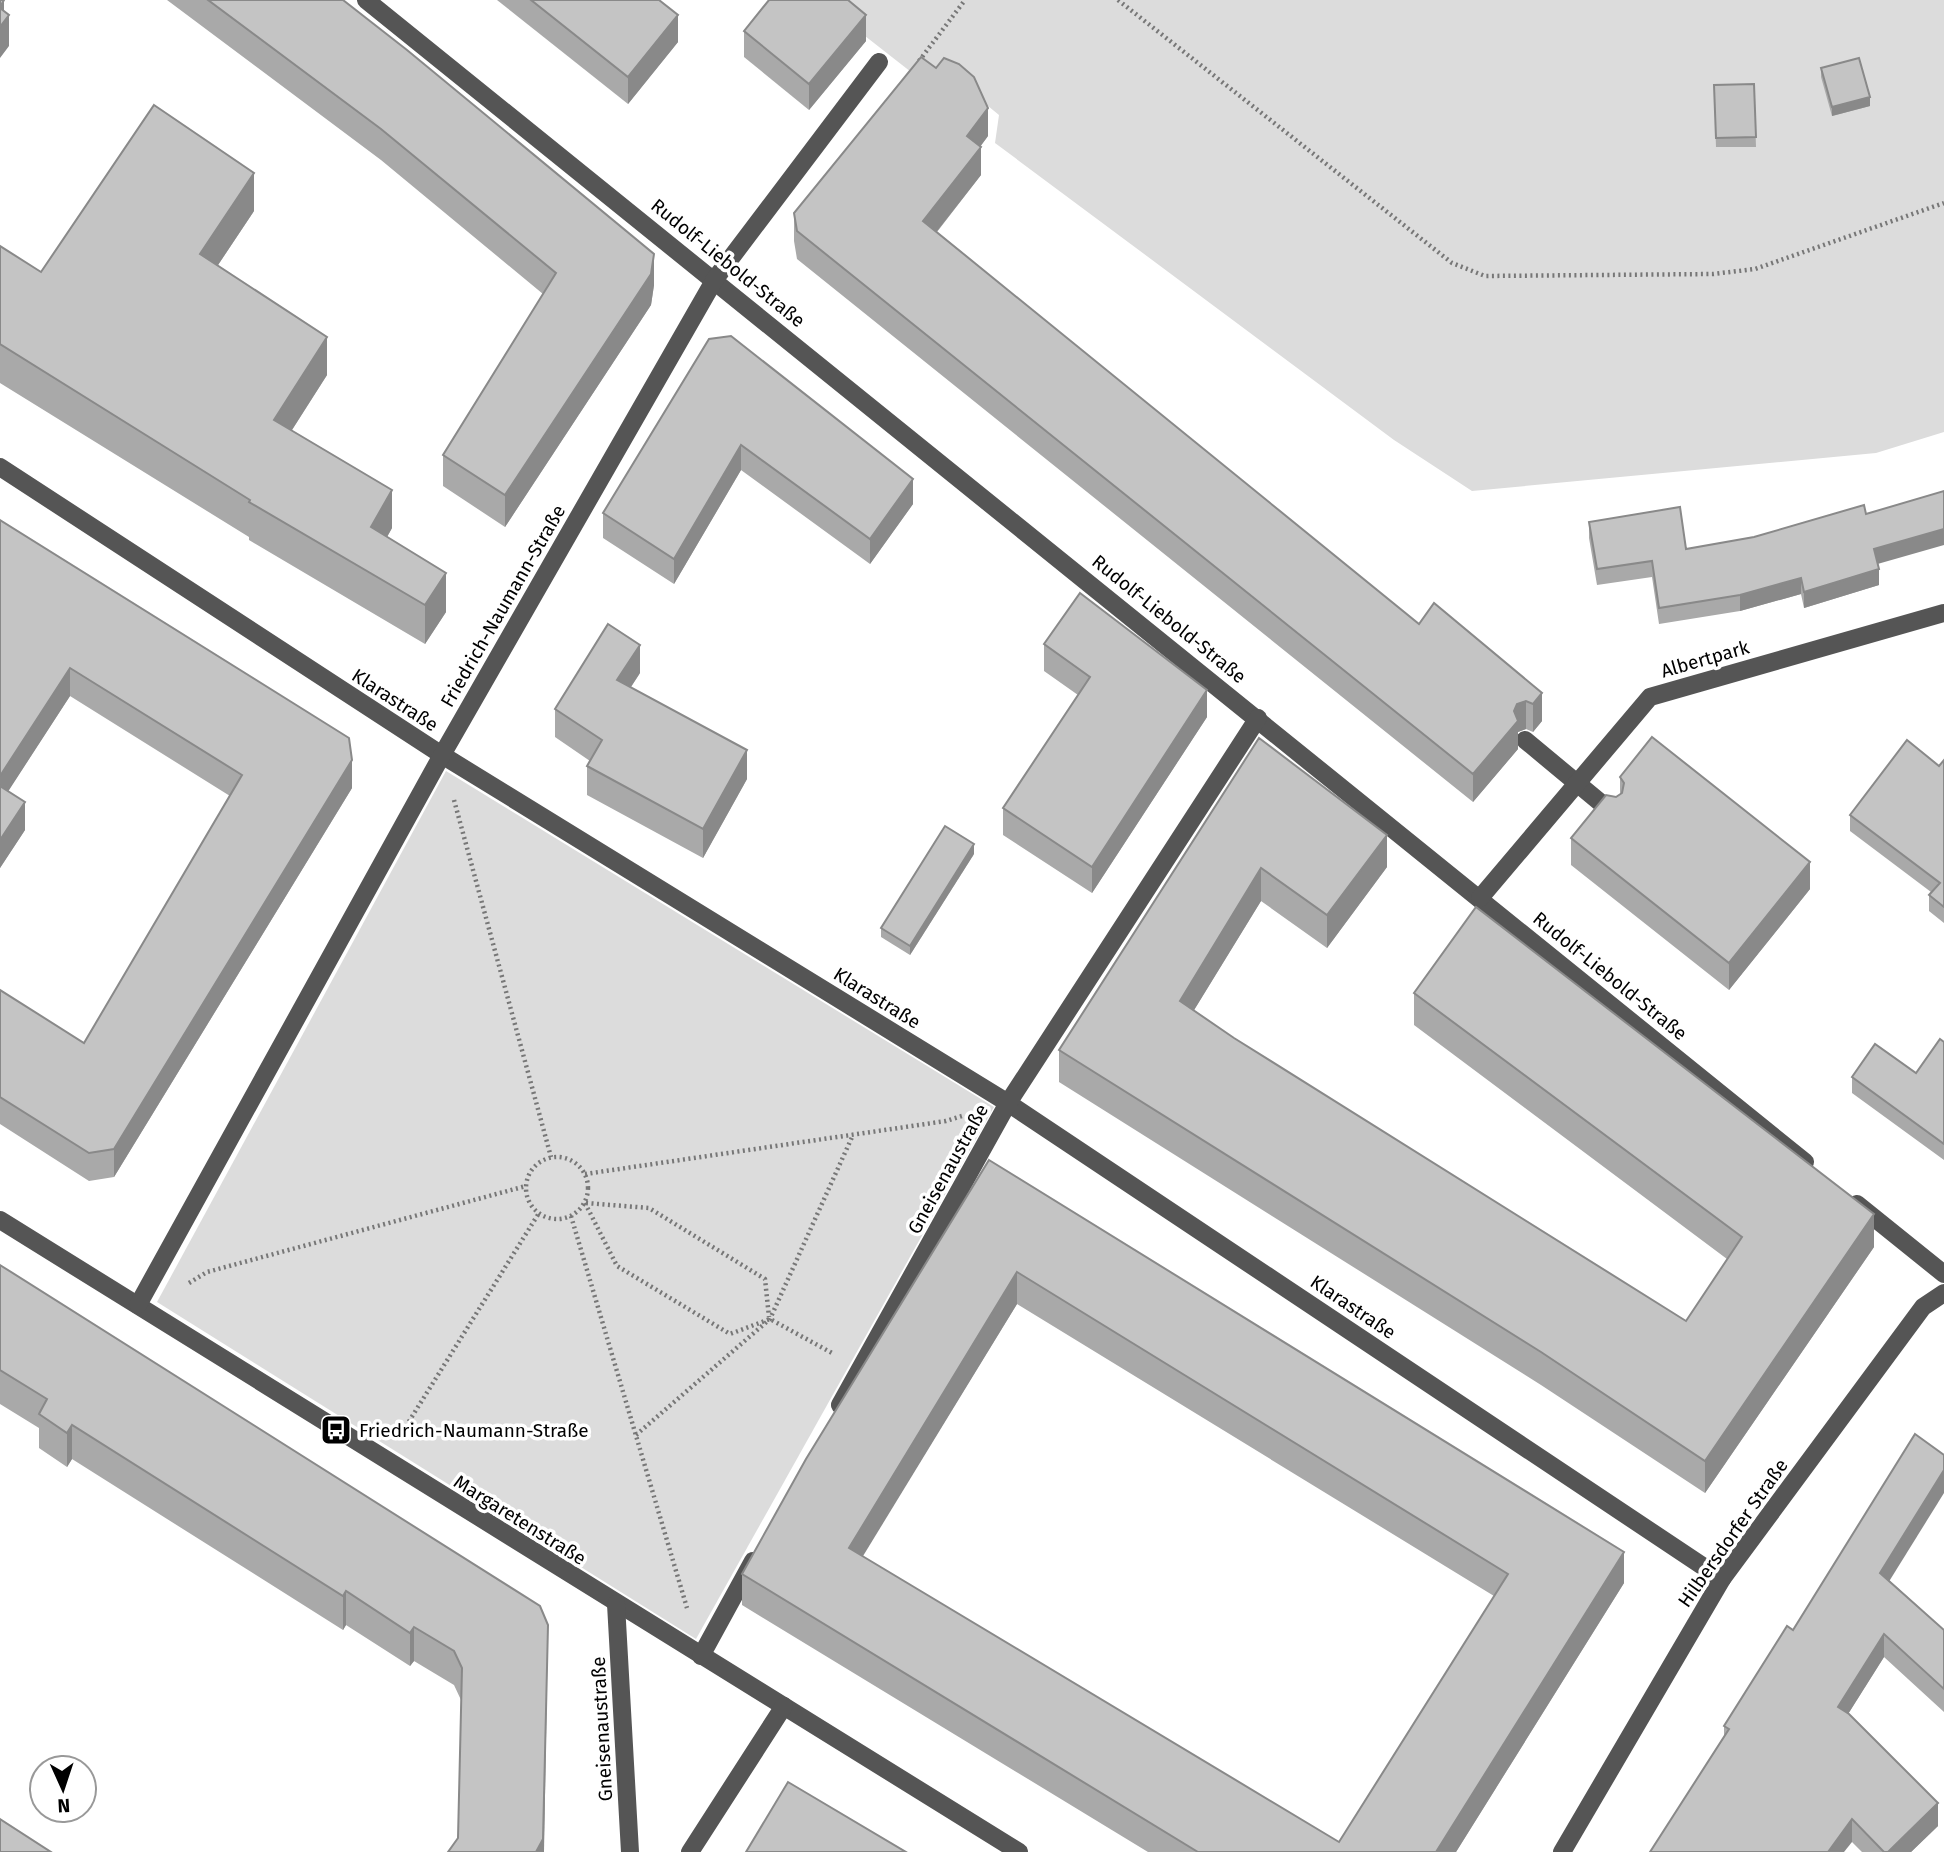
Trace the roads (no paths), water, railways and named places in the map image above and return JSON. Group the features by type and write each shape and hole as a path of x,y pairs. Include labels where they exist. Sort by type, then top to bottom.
{"street":[{"name":"Rudolf-Liebold-Straße","path":"366,0 1815,1169"},
{"name":"Friedrich-Naumann-Straße","path":"138,1305 442,755 715,279 878,62"},
{"name":"Klarastraße","path":"0,467 442,755 1008,1103 1722,1579"},
{"name":"Albertpark","path":"1480,898 1650,697 1944,613"},
{"name":"Gneisenaustraße","path":"834,1416 1008,1103 1258,718"},
{"path":"1525,740 1613,813"},
{"path":"1847,1196 1944,1274"},
{"name":"Margaretenstraße","path":"0,1220 1018,1852"},
{"name":"Hilbersdorfer Straße","path":"1562,1852 1722,1579 1923,1307 1944,1293"},
{"path":"701,1656 761,1548"},
{"name":"Gneisenaustraße","path":"615,1604 629,1852"},
{"path":"690,1852 784,1706"}],"place":[{"name":"Friedrich-Naumann-Straße","path":"336,1430"}]}
